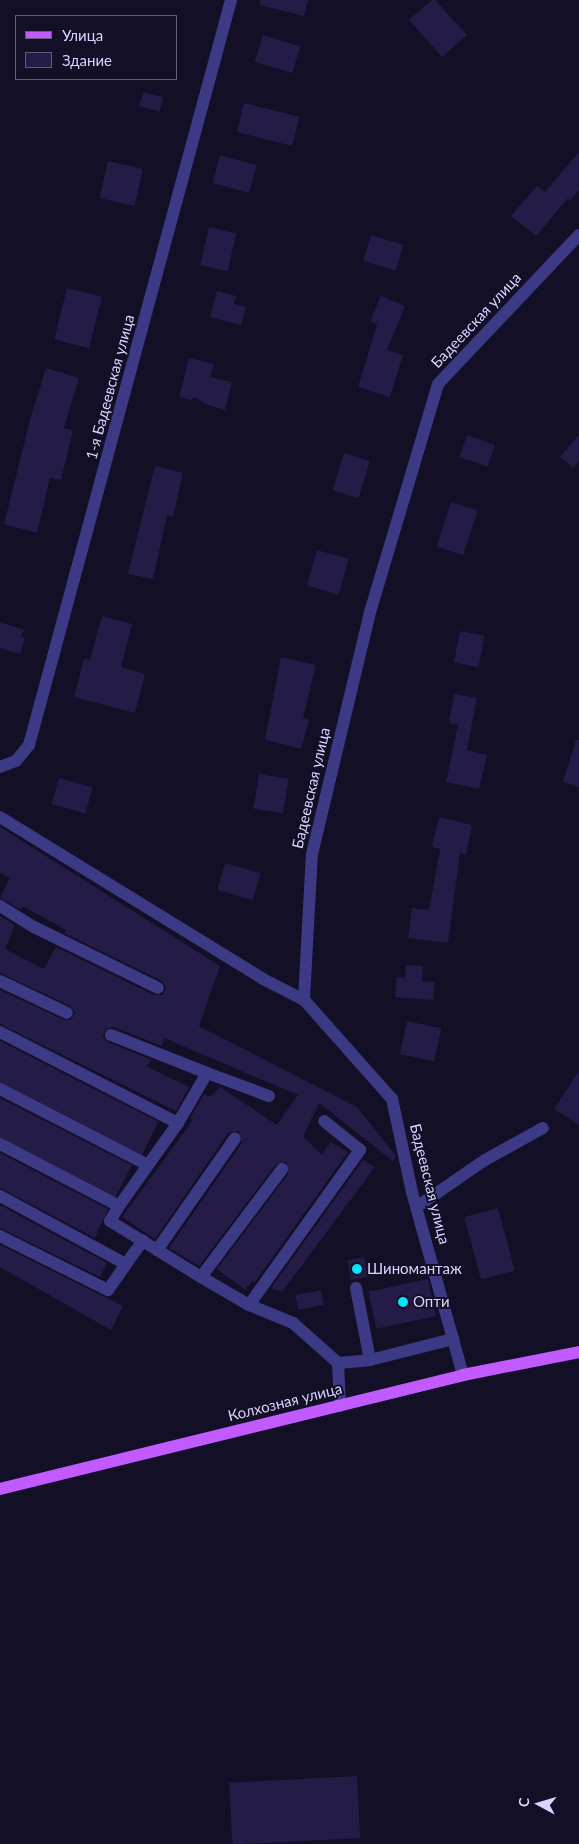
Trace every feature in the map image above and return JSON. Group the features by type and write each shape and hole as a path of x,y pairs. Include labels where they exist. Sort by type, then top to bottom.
{"main road":[{"name":"Колхозная улица","path":"0,1489 463,1375 579,1352"}],"street":[{"name":"1-я Бадеевская улица","path":"0,768 16,761 29,745 231,0"},
{"name":"Бадеевская улица","path":"463,1375 392,1099 304,1000 312,854 371,609 438,384 579,234"},
{"path":"0,817 263,979 304,1000"},
{"path":"0,906 34,928 158,988"},
{"path":"0,981 67,1013"},
{"path":"0,1032 178,1123"},
{"path":"111,1035 269,1096"},
{"path":"207,1073 178,1123 118,1206 110,1222 250,1305 293,1323 338,1363 340,1406"},
{"path":"0,1089 148,1165"},
{"path":"250,1305 360,1150 324,1121"},
{"path":"418,1206 485,1160 543,1128"},
{"path":"157,1250 235,1138"},
{"path":"0,1144 118,1206"},
{"path":"201,1277 282,1169"},
{"path":"0,1196 126,1264"},
{"path":"0,1236 108,1290 142,1241"},
{"path":"356,1288 370,1360"},
{"path":"338,1363 370,1360 453,1339"}],"building":[{"path":"260,0 308,0 304,16 259,5"},
{"path":"432,0 435,0 467,35 442,57 409,20"},
{"path":"263,35 300,46 292,73 255,62"},
{"path":"143,92 163,97 160,112 139,107"},
{"path":"244,103 299,117 292,146 237,132"},
{"path":"579,152 579,190 570,200 568,198 536,236 511,216 537,186 545,192"},
{"path":"220,155 257,165 249,193 212,183"},
{"path":"108,161 143,169 135,206 99,198"},
{"path":"209,227 236,233 228,271 200,265"},
{"path":"371,235 404,245 396,271 363,261"},
{"path":"67,288 102,297 89,348 54,339"},
{"path":"217,291 236,296 234,304 246,307 241,325 210,317"},
{"path":"381,296 405,306 387,350 403,355 390,397 358,387 377,324 370,321"},
{"path":"189,358 214,364 210,377 232,382 225,410 205,404 195,397 191,400 179,397"},
{"path":"46,368 79,378 64,428 73,430 61,480 50,478 37,533 4,524 30,420"},
{"path":"467,435 495,445 487,467 459,457"},
{"path":"579,435 579,461 573,468 560,457"},
{"path":"344,453 370,461 358,498 333,490"},
{"path":"155,466 183,473 173,517 167,516 153,579 128,574"},
{"path":"451,502 478,511 463,555 436,547"},
{"path":"317,550 349,559 339,595 307,586"},
{"path":"102,616 132,624 121,667 145,674 135,713 74,697 84,658 90,660"},
{"path":"0,622 24,630 21,637 25,638 20,654 0,648"},
{"path":"460,631 485,636 478,667 454,662"},
{"path":"281,657 316,665 303,718 309,720 301,749 265,740"},
{"path":"454,694 477,698 467,750 487,755 479,789 446,782 458,725 449,723"},
{"path":"576,740 579,740 579,787 563,782"},
{"path":"259,774 289,779 283,813 254,809"},
{"path":"59,778 93,788 85,814 52,804"},
{"path":"439,817 472,825 466,855 460,853 448,943 408,938 412,908 429,910 440,849 432,847"},
{"path":"0,827 220,966 199,1026 357,1107 396,1156 393,1161 319,1103 303,1136 322,1155 330,1142 348,1152 255,1282 252,1281 245,1290 217,1269 288,1174 286,1162 276,1164 199,1266 169,1248 242,1143 239,1131 228,1133 155,1239 122,1217 193,1120 190,1118 204,1094 210,1097 220,1087 277,1125 298,1095 164,1038 162,1046 114,1027 106,1029 103,1036 108,1042 152,1060 146,1066 189,1087 176,1111 0,1024 0,990 64,1020 71,1020 75,1013 70,1006 0,973 0,916 15,925 5,949 44,969 56,947 154,995 162,995 166,988 162,981 64,933 66,930 23,906 21,910 0,898 10,878 0,873"},
{"path":"225,863 261,873 253,900 217,890"},
{"path":"406,965 423,966 422,981 435,982 433,1000 395,997 397,977 405,978"},
{"path":"407,1021 441,1028 434,1062 400,1054"},
{"path":"0,1041 159,1122 140,1157 0,1086"},
{"path":"579,1071 579,1125 554,1109"},
{"path":"0,1098 132,1165 115,1199 0,1141"},
{"path":"0,1153 108,1209 95,1238 0,1188"},
{"path":"363,1160 375,1167 282,1292 271,1288"},
{"path":"0,1205 107,1263 100,1277 0,1228"},
{"path":"498,1208 515,1271 481,1280 464,1217"},
{"path":"0,1245 123,1306 111,1330 0,1267"},
{"name":"Шиномантаж","path":"364,1257 368,1277 351,1280 347,1260"},
{"path":"428,1279 436,1316 376,1329 368,1292"},
{"path":"321,1290 324,1305 298,1310 295,1295"},
{"path":"357,1776 360,1838 232,1844 229,1783"}],"place":[{"name":"Шиномантаж","path":"357,1269"},
{"name":"Опти","path":"403,1302"}]}
